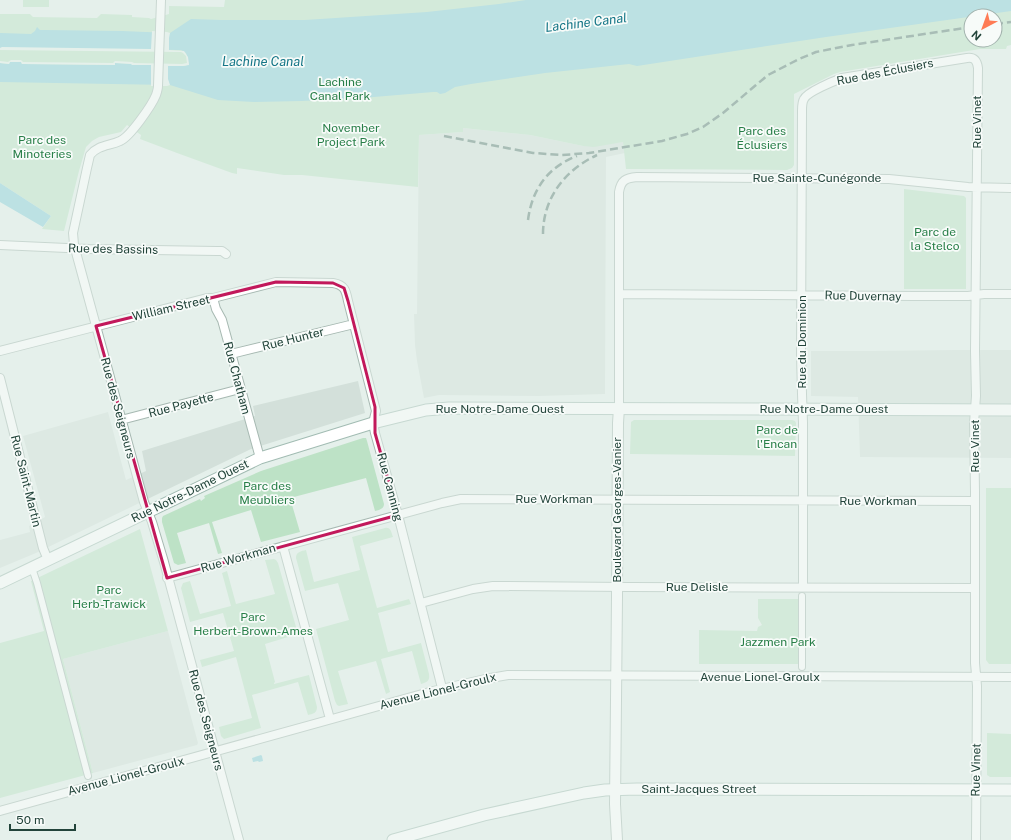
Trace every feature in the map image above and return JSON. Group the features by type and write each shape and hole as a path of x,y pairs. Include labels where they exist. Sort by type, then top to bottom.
{"main road":[{"name":"Rue Notre-Dame Ouest","path":"0,583 260,458 373,423 426,410 441,408 619,408 1011,410"},
{"name":"Saint-Jacques Street","path":"393,840 498,812 591,792 616,789 1011,790"}],"street":[{"name":"Rue des Seigneurs","path":"161,0 157,93 129,135 122,140 97,149 90,155 73,236 121,420 144,502 152,522 168,578 239,840"},
{"name":"Rue des Éclusiers","path":"804,97 842,78 970,57"},
{"name":"Rue Vinet","path":"970,57 975,59 978,64 976,396 974,423 975,663 977,686 976,840"},
{"name":"Rue du Dominion","path":"803,587 801,295 802,111 804,97"},
{"name":"Rue Sainte-Cunégonde","path":"623,181 629,178 637,177 889,179 977,187 1011,188"},
{"name":"Boulevard Georges-Vanier","path":"617,840 616,676 619,408 619,192 623,181"},
{"name":"Rue des Bassins","path":"0,246 222,251 226,254"},
{"name":"William Street","path":"0,351 207,298 213,298 276,282 333,283 343,287"},
{"name":"Rue Canning","path":"343,287 346,292 376,411 373,423 442,688"},
{"name":"Rue Duvernay","path":"619,294 915,296 1011,294"},
{"name":"Rue Chatham","path":"213,298 216,309 222,320 260,458"},
{"name":"Rue Hunter","path":"231,354 354,324"},
{"name":"Rue Saint-Martin","path":"0,378 43,548 48,560"},
{"name":"Rue Payette","path":"121,420 240,389"},
{"name":"Rue Workman","path":"168,578 447,502 466,499 975,501"},
{"path":"283,546 330,719"},
{"path":"32,568 88,776"},
{"name":"Rue Delisle","path":"420,603 473,589 493,586 975,588"},
{"path":"802,596 802,667"},
{"name":"Avenue Lionel-Groulx","path":"0,811 442,688 502,676 1011,677"}],"highlighted area":[{"path":"276,282 333,283 344,288 348,301 375,407 375,433 398,515 167,578 96,326"}],"shaded area":[{"path":"463,128 530,135 583,146 623,142 625,153 606,157 605,394 539,396 439,395 424,398 415,345 414,314 417,314 419,135 463,132"},
{"path":"1011,350 1011,458 860,457 858,397 811,396 811,351"},
{"path":"358,381 365,413 251,449 36,553 0,568 0,540 30,532 29,526 45,517 23,436 108,412 126,480 146,471 142,451 255,416 253,406"},
{"path":"168,631 198,743 197,745 93,773 63,659"}],"green space":[{"path":"23,0 49,0 49,7 23,7"},
{"name":"Lachine Canal Park","path":"225,0 1011,0 1011,45 1007,46 1006,49 980,49 840,72 794,94 794,165 792,168 787,170 626,169 623,142 594,147 530,135 463,128 463,132 419,135 418,187 302,175 284,175 237,168 237,174 232,173 140,139 141,135 127,125 121,132 99,137 86,147 64,231 42,229 51,216 0,183 0,14 30,14 33,17 97,18 101,14 132,15 132,17 151,19 169,14 169,6 224,7"},
{"name":"Parc de la Stelco","path":"904,189 964,196 966,198 966,289 904,289"},
{"name":"Parc de l'Encan","path":"634,420 792,420 796,423 795,456 630,454 631,422"},
{"name":"Parc des Meubliers","path":"366,438 367,441 384,504 381,509 375,511 366,478 290,498 300,532 261,542 251,510 212,522 222,553 218,554 209,523 177,533 186,563 178,565 174,563 162,522 163,516 200,499 201,501 205,498 204,496 261,471"},
{"path":"986,488 1011,488 1011,664 989,664 986,660"},
{"path":"385,528 390,529 393,537 360,546 377,608 409,599 411,604 378,613 388,652 421,643 429,678 426,682 421,684 412,651 381,659 390,692 386,694 376,661 338,671 348,704 339,706 335,701 316,629 349,620 338,583 305,591 296,556 299,552 306,550 314,582 360,570 352,537"},
{"name":"Parc Herb-Trawick","path":"140,529 168,631 63,659 93,773 0,798 0,643 44,631 31,581"},
{"name":"Parc Herbert-Brown-Ames","path":"274,559 278,563 298,634 265,644 275,682 274,684 309,675 317,709 314,713 308,715 298,682 252,695 261,728 224,739 221,736 219,727 252,718 236,657 202,667 200,660 234,651 223,613 190,622 181,588 183,583 190,581 200,614 231,606 222,573 227,571 236,604 275,594 265,560"},
{"name":"Jazzmen Park","path":"758,599 801,599 800,664 699,664 699,630 757,631 758,627 762,625 758,618"},
{"path":"987,733 1011,734 1011,777 990,777 987,775"}],"water":[{"name":"Lachine Canal","path":"526,0 1011,0 1011,11 1003,12 1003,8 963,8 963,18 637,66 629,64 545,73 455,87 445,93 440,94 433,92 362,98 254,102 218,100 170,85 0,82 0,63 9,64 10,62 21,62 22,64 115,65 115,63 185,66 189,64 186,53 181,50 0,48 0,33 31,34 37,27 40,30 170,33 191,19 305,20 427,12"},
{"path":"0,183 51,216 43,227 0,202"},
{"path":"261,755 263,761 253,762 252,758"}],"pier":[{"path":"152,31 170,33 169,50 184,51 188,57 189,65 168,66 168,79 170,85 167,86 151,86 151,65 115,63 115,65 22,64 21,62 10,62 9,64 0,63 0,61 8,62 11,60 21,60 23,62 113,63 115,61 134,63 187,63 186,56 181,52 0,50 2,47 151,49"}],"railway":[{"path":"1003,23 1011,22"},
{"path":"444,136 533,153 562,155 589,153 662,141 687,134 703,127 723,113 768,75 816,52 963,28"},
{"path":"543,234 547,209 558,187 575,169 585,161 597,155"},
{"path":"528,220 533,198 543,180 558,166 577,156"}],"park label":[{"name":"November Project Park","path":"351,135"},
{"name":"Parc des Éclusiers","path":"762,138"},
{"name":"Parc des Minoteries","path":"42,147"}]}
